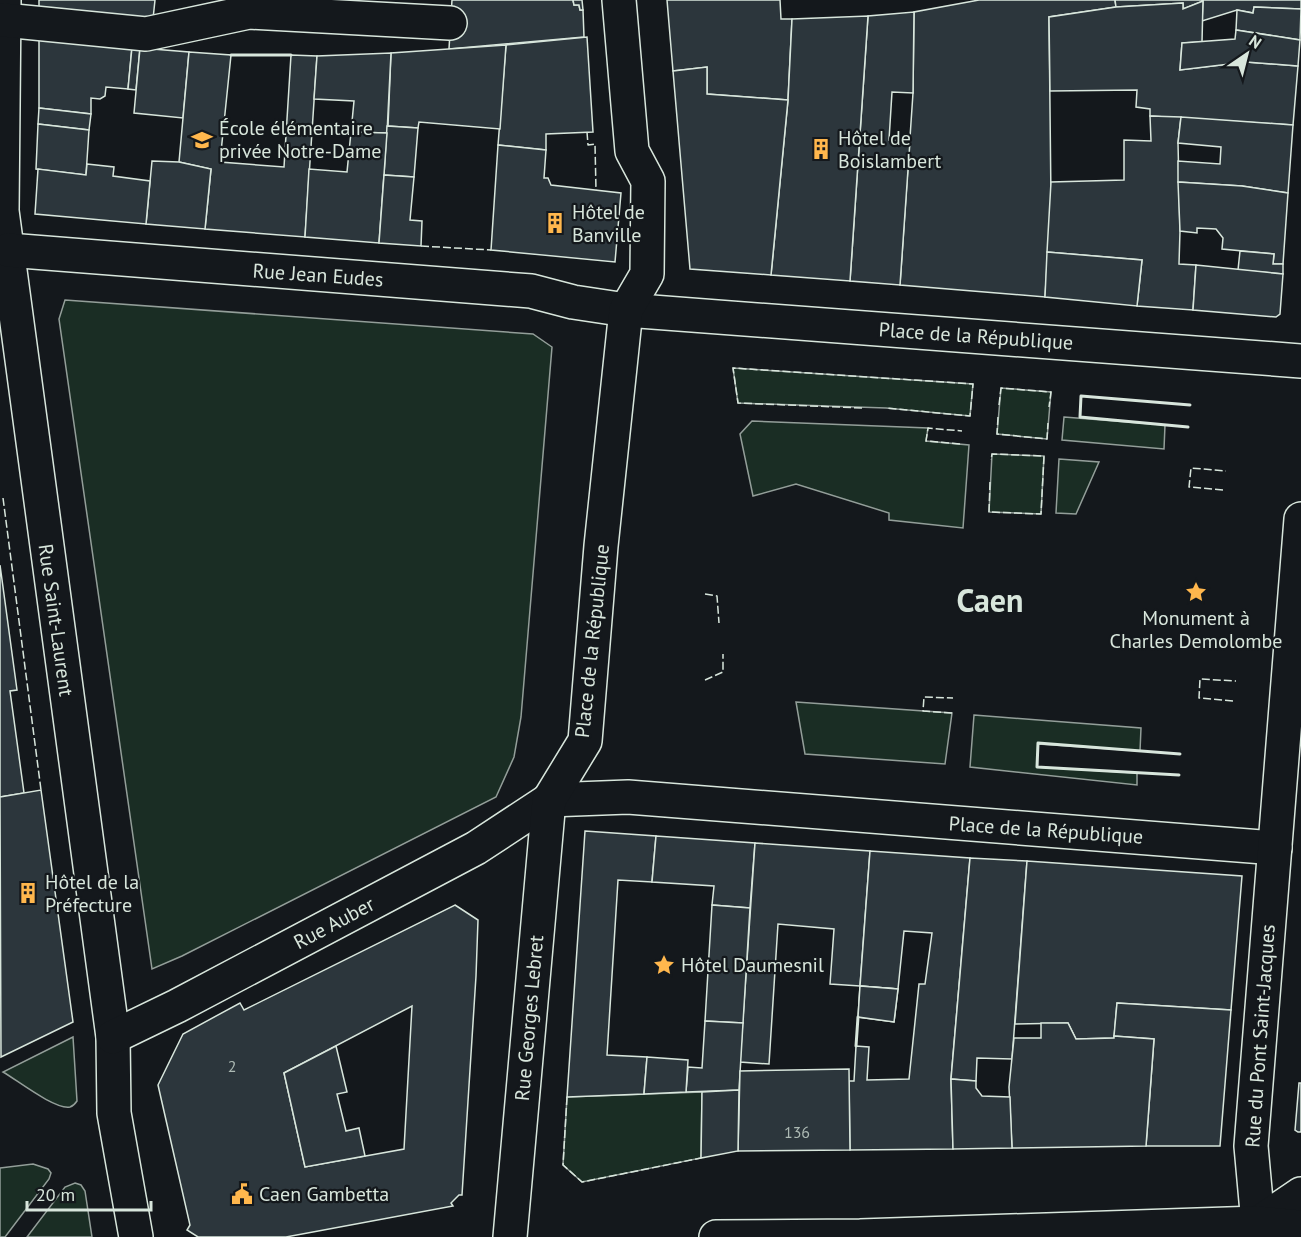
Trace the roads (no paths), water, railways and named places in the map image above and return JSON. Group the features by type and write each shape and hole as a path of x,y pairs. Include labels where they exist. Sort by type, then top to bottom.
{"street":[{"path":"619,0 632,151 648,181 647,274 626,310"},
{"path":"3,12 146,34 249,12 450,24"},
{"name":"Rue Saint-Laurent","path":"3,12 2,211 113,1037 114,1113 136,1237"},
{"name":"Rue Jean Eudes","path":"8,249 531,291 573,302 626,310"},
{"name":"Place de la République","path":"549,800 585,741 601,546 626,310 1301,361"},
{"path":"1275,848 1288,756 1301,519"},
{"name":"Place de la République","path":"549,800 628,797 1275,848"},
{"name":"Rue Auber","path":"113,1037 177,1006 476,848 549,800"},
{"name":"Rue Georges Lebret","path":"510,1237 549,800"},
{"name":"Rue du Pont Saint-Jacques","path":"1258,1223 1251,1146 1275,848"},
{"path":"1258,1223 1301,1194"},
{"path":"716,1237 860,1236 1258,1223 1301,1227"}],"place":[{"name":"École élémentaire privée Notre-Dame","path":"202,140"},
{"name":"Hôtel de Boislambert","path":"821,149"},
{"name":"Hôtel de Banville","path":"555,223"},
{"name":"Monument à Charles Demolombe","path":"1196,592"},
{"name":"Hôtel de la Préfecture","path":"28,893"},
{"name":"Hôtel Daumesnil","path":"664,965"},
{"name":"Caen Gambetta","path":"242,1194"}],"district":[{"name":"Caen","path":"990,601"}]}
